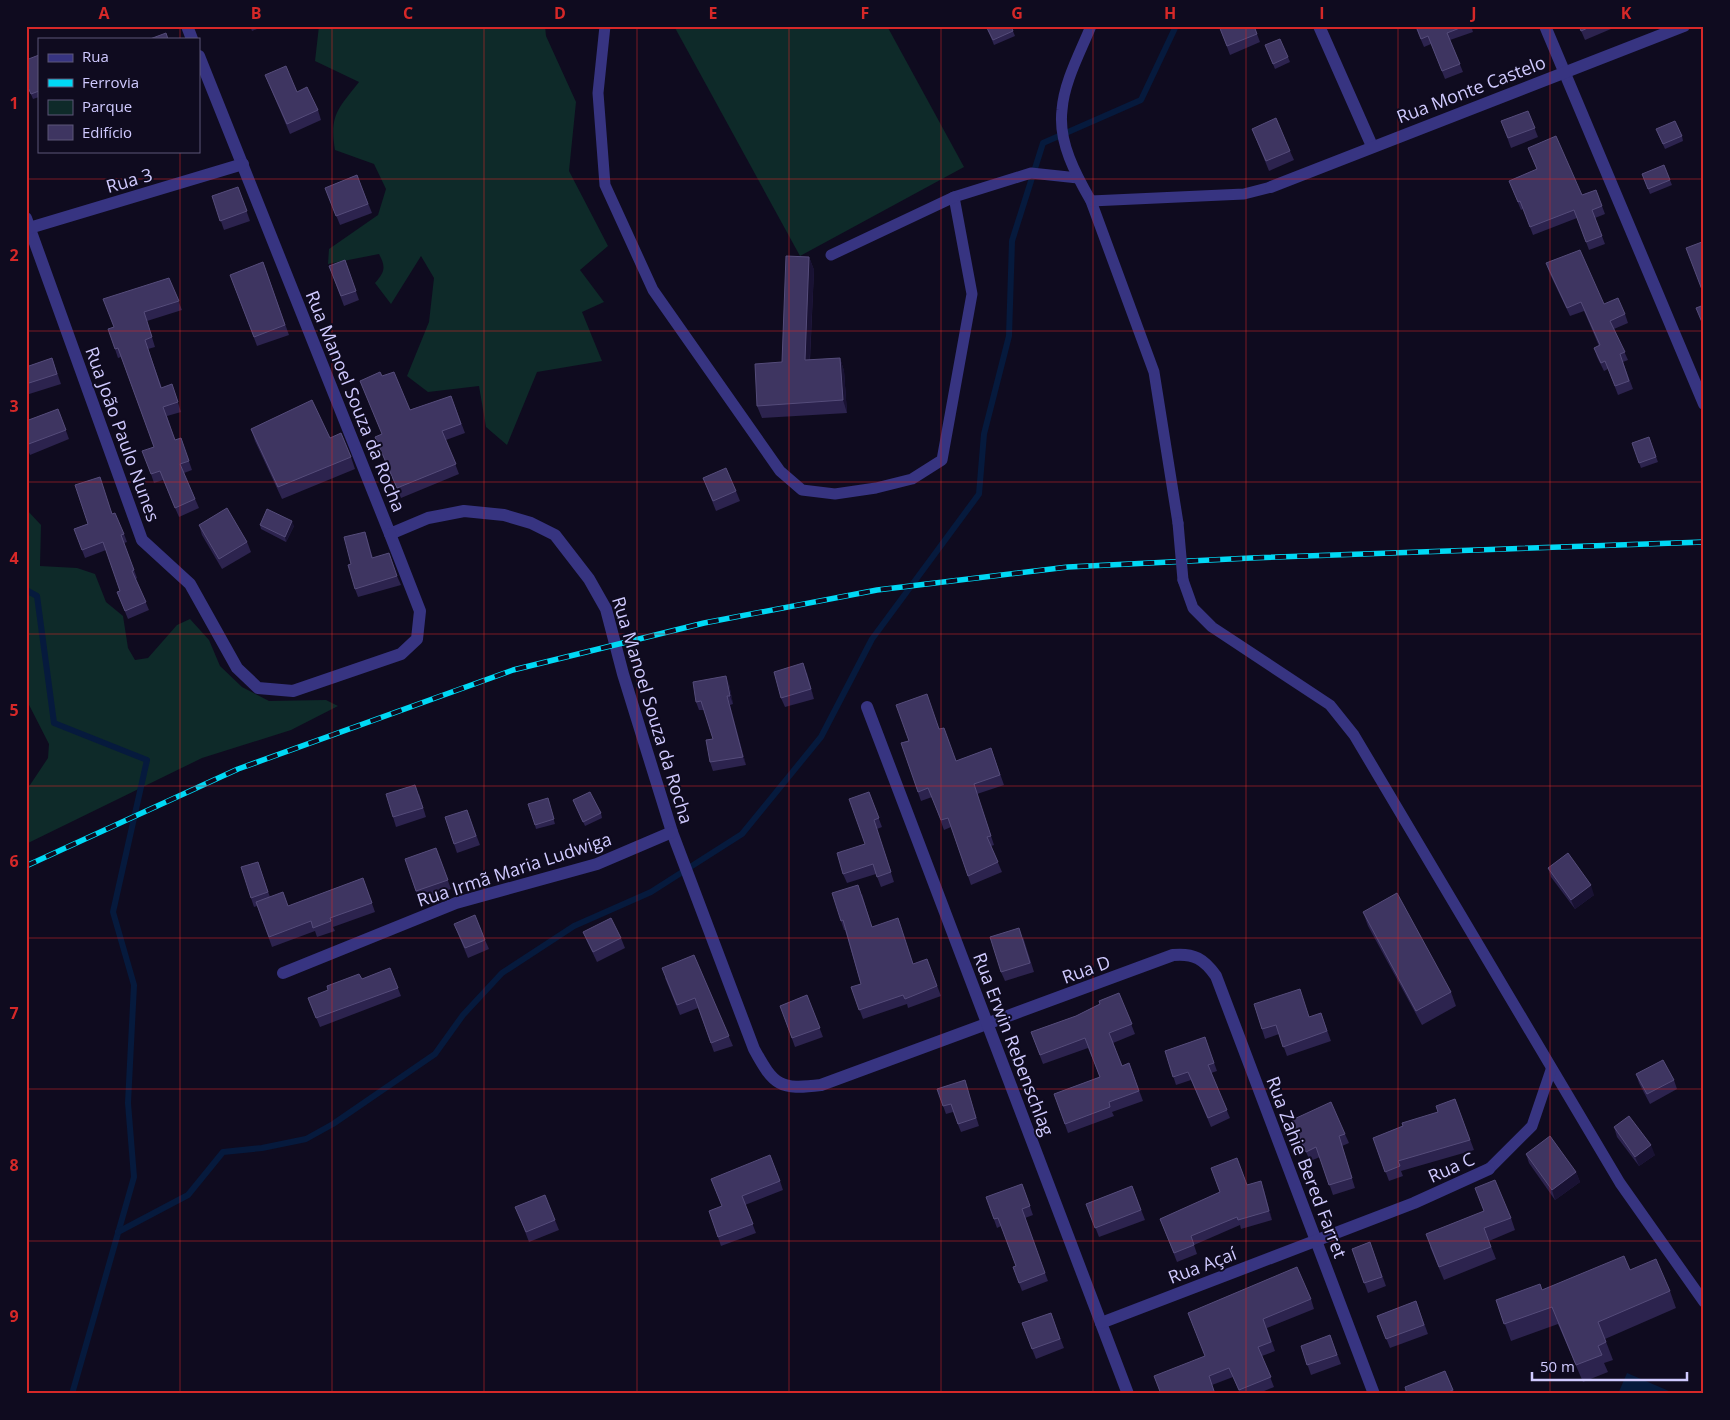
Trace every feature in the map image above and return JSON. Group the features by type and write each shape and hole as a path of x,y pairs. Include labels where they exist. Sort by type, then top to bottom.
{"street":[{"path":"187,26 192,38"},
{"path":"1319,26 1372,146"},
{"path":"1545,26 1704,404"},
{"name":"Rua Monte Castelo","path":"1271,187 1372,146 1684,26"},
{"name":"Rua Manoel Souza da Rocha","path":"200,58 390,534 428,518 464,511 504,515 531,522 555,535 589,578 606,609 623,674 672,832 754,1049 765,1070 783,1087 800,1088 822,1085 988,1024"},
{"name":"Rua 3","path":"27,224 243,164"},
{"name":"Rua João Paulo Nunes","path":"27,224 142,540 190,584 237,668 258,688 293,691 401,654 417,639 420,612 390,534"},
{"name":"Rua Erwin Rebenschlag","path":"867,707 1128,1394"},
{"name":"Rua Irmã Maria Ludwiga","path":"283,973 456,903 597,864 672,832"},
{"name":"Rua D","path":"988,1024 1173,956 1187,954 1198,958"},
{"name":"Rua Zahie Bered Farret","path":"1198,958 1208,965 1216,976 1374,1394"},
{"name":"Rua C","path":"1316,1240 1414,1203 1488,1169"},
{"name":"Rua Açaí","path":"1101,1323 1316,1240"}],"lane":[{"path":"605,26 598,93 605,185 653,290 780,471 802,490 835,494 876,488 912,479 942,460 972,294 954,197"},
{"path":"1091,26 1070,80 1061,111 1066,148 1078,178 1091,201 1154,372 1178,523 1183,580 1193,608 1212,627 1330,705 1354,735 1551,1070 1620,1183 1704,1302"},
{"path":"832,255 954,197 1031,173 1078,178"},
{"path":"1091,201 1244,194 1271,187"},
{"name":"Rua C","path":"1488,1169 1532,1126 1551,1070"}],"green space":[{"path":"319,26 545,26 546,36 576,102 569,171 608,246 580,270 604,302 582,312 602,361 537,372 507,445 486,427 479,386 428,392 407,376 429,322 434,278 421,256 391,304 375,283 381,276 383,269 383,262 379,254 328,264 329,249 378,215 386,189 374,164 335,150 333,128 337,112 359,82 315,61"},
{"path":"674,26 887,26 964,167 800,256"},
{"path":"26,509 41,525 40,566 77,568 95,574 106,602 123,616 128,648 135,660 148,658 177,625 190,619 209,640 220,666 242,687 269,701 326,700 338,706 291,730 202,758 26,844 26,791 48,758 49,744 26,699"}],"water":[{"path":"1627,1373 1676,1394 1618,1394"}],"building":[{"path":"986,26 1011,26 1013,31 993,40"},
{"path":"1219,26 1254,26 1257,34 1227,46"},
{"path":"1416,26 1465,26 1447,33 1460,64 1442,71 1428,36 1421,39"},
{"path":"1579,26 1592,26 1581,31"},
{"path":"166,33 168,38 153,38"},
{"path":"1280,39 1288,57 1273,64 1265,45"},
{"path":"38,55 38,91 31,94 26,83 26,60"},
{"path":"286,66 297,92 307,87 318,110 287,124 265,75"},
{"path":"1528,111 1535,128 1508,138 1501,121"},
{"path":"1276,118 1290,151 1266,161 1252,129"},
{"path":"1675,121 1682,136 1663,144 1656,129"},
{"path":"1556,136 1582,195 1596,190 1602,206 1592,210 1602,236 1586,242 1574,210 1530,227 1520,201 1518,202 1509,181 1537,169 1528,148"},
{"path":"1664,165 1670,180 1648,189 1642,174"},
{"path":"357,175 368,204 336,216 325,188"},
{"path":"238,187 247,211 220,221 212,196"},
{"path":"1702,242 1704,245 1704,295 1686,248"},
{"path":"1580,250 1604,304 1618,298 1625,314 1610,321 1625,352 1620,354 1629,381 1615,386 1605,361 1601,363 1594,348 1600,345 1581,302 1567,308 1546,263"},
{"path":"786,256 809,257 805,360 840,358 843,400 757,406 755,364 782,362"},
{"path":"345,260 356,291 341,296 329,266"},
{"path":"263,262 285,325 254,337 230,275"},
{"path":"169,278 179,301 144,312 152,337 145,340 161,388 172,384 178,402 163,407 175,440 181,438 189,461 180,464 195,499 175,508 160,471 151,474 142,451 154,447 118,348 115,349 108,329 114,327 103,299"},
{"path":"1704,305 1704,327 1696,308"},
{"path":"52,358 57,374 26,384 26,367"},
{"path":"380,372 382,376 394,372 410,410 451,396 461,424 442,431 456,464 397,488 375,437 382,434 360,381"},
{"path":"312,400 330,438 341,433 351,457 278,487 251,429"},
{"path":"58,409 66,430 26,445 26,421"},
{"path":"1649,437 1656,457 1639,463 1632,443"},
{"path":"726,468 736,491 713,501 703,478"},
{"path":"100,477 112,514 115,513 124,534 121,535 134,570 132,571 146,602 125,611 117,592 120,591 103,542 82,550 74,529 88,524 75,485"},
{"path":"227,508 247,542 219,559 199,525"},
{"path":"267,509 292,521 285,537 260,525"},
{"path":"365,532 372,558 389,553 397,576 355,589 348,565 351,564 344,537"},
{"path":"803,663 811,689 781,698 774,672"},
{"path":"726,676 730,696 727,696 743,757 710,762 706,740 713,739 701,701 696,702 693,682"},
{"path":"927,694 939,729 944,728 956,761 991,748 1000,775 974,784 991,836 987,837 998,862 968,876 948,818 941,820 928,788 918,792 901,743 909,741 896,705"},
{"path":"415,785 423,808 393,817 386,794"},
{"path":"590,792 601,813 583,822 573,800"},
{"path":"869,792 879,818 874,820 891,872 877,877 873,864 843,874 837,853 865,844 849,799"},
{"path":"548,798 554,819 535,825 528,804"},
{"path":"467,810 476,836 454,844 445,817"},
{"path":"436,848 448,880 416,891 405,859"},
{"path":"1568,853 1591,885 1571,900 1548,868"},
{"path":"258,862 268,892 251,898 241,867"},
{"path":"363,878 372,903 330,918 331,921 313,928 311,921 269,937 256,902 283,892 288,906"},
{"path":"858,885 872,927 898,918 913,964 927,959 937,986 905,999 903,995 859,1010 851,987 861,984 843,920 841,921 832,893"},
{"path":"1397,893 1451,992 1416,1011 1363,912"},
{"path":"475,915 485,940 465,948 454,924"},
{"path":"611,918 621,938 593,952 583,932"},
{"path":"1019,928 1030,963 1001,972 990,937"},
{"path":"694,955 729,1036 711,1043 695,998 677,1005 662,968"},
{"path":"390,968 398,988 316,1018 308,998 328,990 327,986 359,974 362,979"},
{"path":"1300,989 1309,1017 1321,1013 1327,1031 1283,1047 1276,1025 1262,1029 1254,1004"},
{"path":"1119,993 1132,1024 1109,1033 1122,1066 1129,1063 1139,1091 1109,1102 1110,1107 1065,1124 1054,1094 1100,1077 1085,1038 1040,1055 1031,1032 1076,1016 1100,1004 1099,1001"},
{"path":"807,995 820,1028 792,1038 780,1006"},
{"path":"1205,1037 1214,1063 1208,1065 1227,1110 1208,1118 1188,1072 1173,1077 1165,1051"},
{"path":"1663,1060 1674,1080 1647,1094 1636,1074"},
{"path":"965,1080 976,1118 958,1124 951,1104 943,1106 937,1089"},
{"path":"1455,1099 1470,1140 1398,1161 1400,1166 1385,1172 1373,1138 1403,1126 1402,1123 1438,1112 1436,1106"},
{"path":"1331,1102 1345,1134 1339,1136 1352,1178 1329,1185 1316,1147 1306,1152 1292,1120"},
{"path":"1629,1116 1651,1145 1635,1157 1614,1127"},
{"path":"1550,1136 1576,1172 1552,1190 1526,1154"},
{"path":"770,1155 780,1181 742,1196 753,1224 718,1237 709,1211 722,1206 711,1179"},
{"path":"1237,1158 1247,1185 1261,1181 1269,1211 1238,1220 1237,1217 1191,1236 1194,1245 1174,1253 1160,1219 1220,1192 1211,1168"},
{"path":"1495,1180 1511,1218 1484,1228 1491,1247 1439,1267 1426,1234 1484,1211 1475,1188"},
{"path":"1022,1184 1030,1206 1022,1209 1045,1273 1019,1283 1013,1267 1016,1266 998,1218 994,1219 986,1197"},
{"path":"1132,1186 1141,1210 1095,1228 1086,1204"},
{"path":"545,1195 555,1220 526,1232 515,1207"},
{"path":"1370,1242 1382,1277 1364,1283 1352,1249"},
{"path":"1624,1256 1630,1270 1656,1259 1670,1291 1598,1322 1606,1342 1598,1346 1602,1355 1576,1365 1552,1307 1504,1324 1496,1300 1540,1284 1542,1290"},
{"path":"1297,1267 1311,1299 1263,1319 1271,1342 1258,1347 1271,1377 1239,1390 1229,1368 1209,1376 1215,1394 1161,1394 1154,1376 1205,1356 1188,1313"},
{"path":"1416,1301 1424,1325 1386,1339 1377,1316"},
{"path":"1051,1313 1060,1339 1032,1349 1022,1323"},
{"path":"1330,1335 1337,1355 1307,1365 1301,1346"},
{"path":"1445,1371 1453,1390 1444,1394 1407,1394 1405,1387"}],"waterway":[{"path":"118,1232 188,1195 223,1152 262,1148 306,1139 333,1124 435,1054 463,1015 502,973 574,926 651,892 742,834 821,737 872,639 979,494 984,434 1009,336 1012,241 1043,143 1141,100 1176,26"},
{"path":"26,590 37,596 54,723 147,760 113,912 134,985 128,1103 134,1177 72,1394"}],"railway":[{"path":"26,866 238,769 513,670 704,623 877,590 1068,567 1251,558 1704,542"}]}
